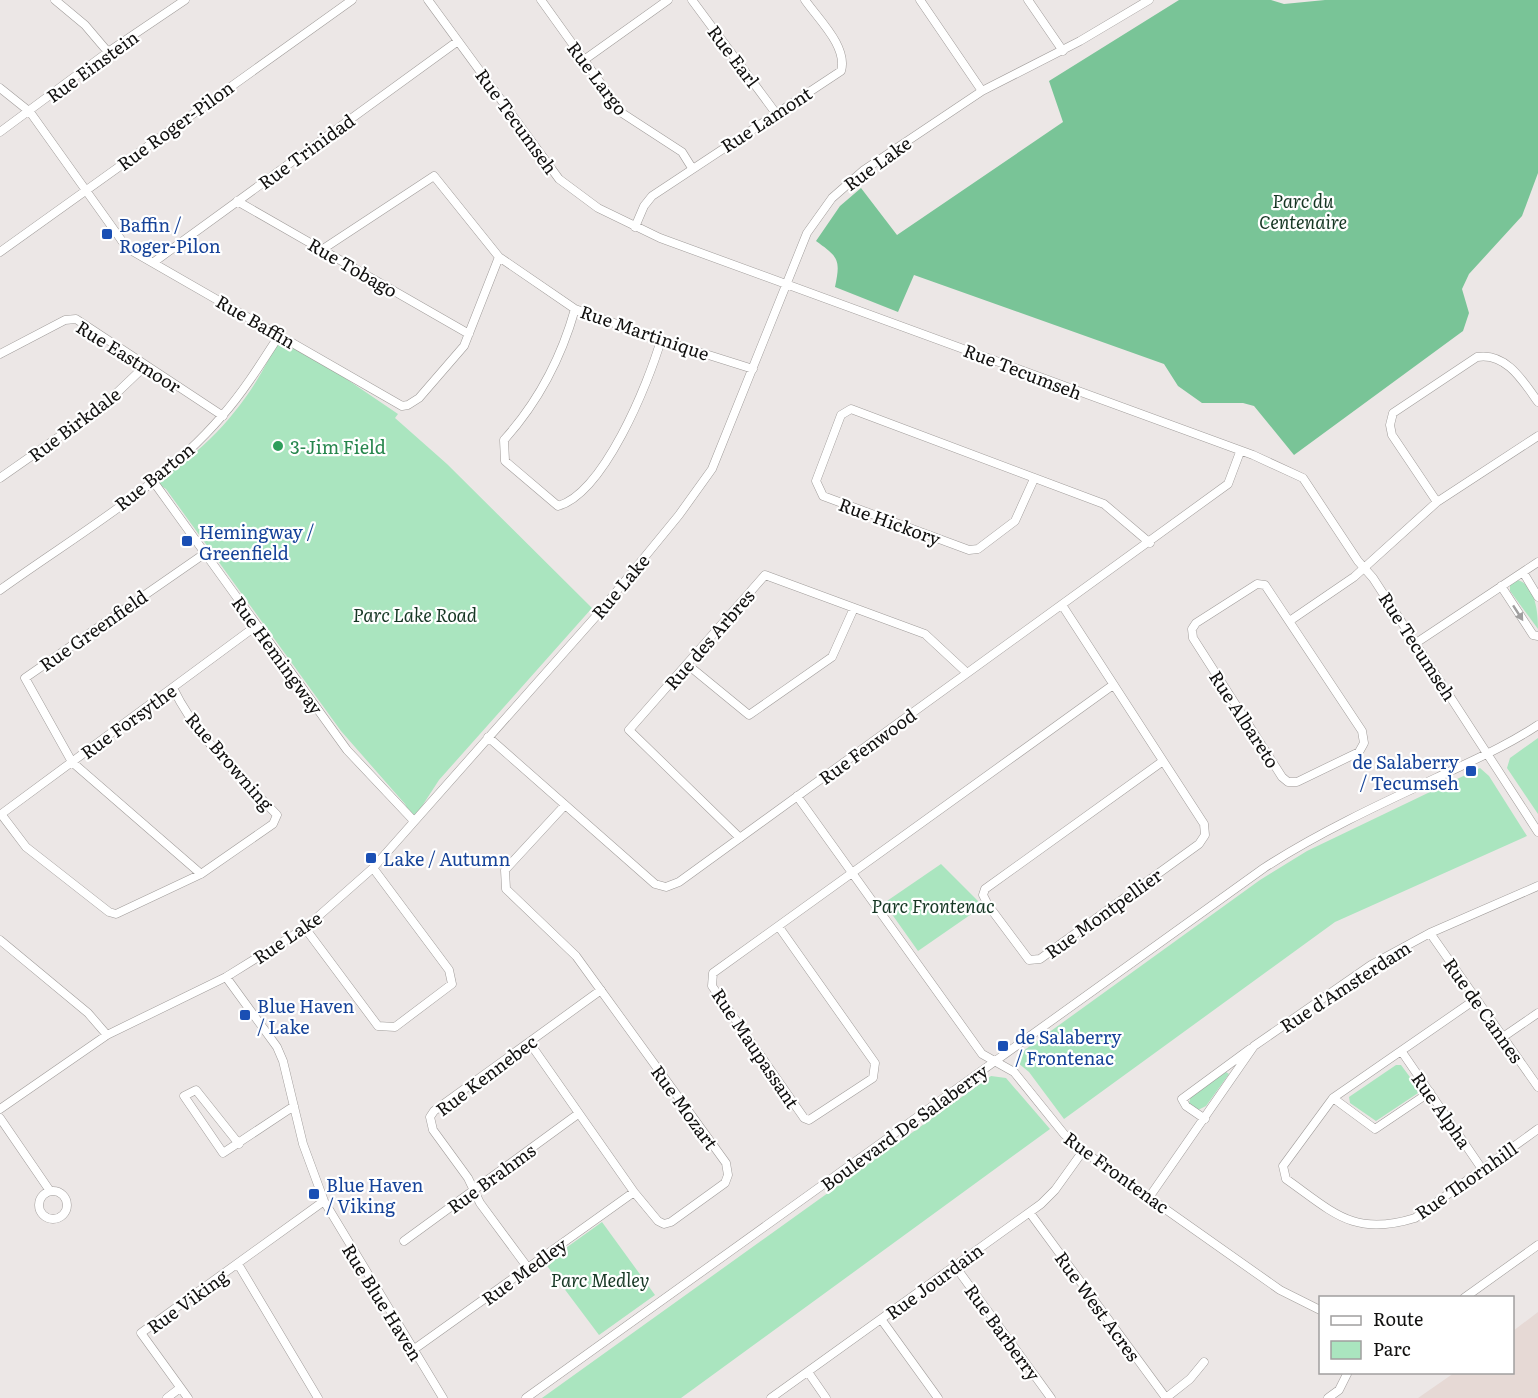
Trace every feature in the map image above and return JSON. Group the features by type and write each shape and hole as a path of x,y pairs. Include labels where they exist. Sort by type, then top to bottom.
{"street":[{"path":"55,0 85,25 108,52"},
{"name":"Rue Einstein","path":"0,132 108,52 184,0"},
{"name":"Rue Roger-Pilon","path":"0,252 85,192 135,153 352,0"},
{"name":"Rue Tecumseh","path":"428,0 559,179 597,208 635,226 1283,467 1303,478 1416,643 1538,832"},
{"name":"Rue Largo","path":"541,0 622,113 682,152 693,168"},
{"path":"584,60 668,0"},
{"name":"Rue Earl","path":"692,0 775,112"},
{"name":"Rue Lamont","path":"635,226 644,206 652,196 775,112 840,71 844,60 840,50 805,0"},
{"path":"920,0 982,91"},
{"path":"1028,0 1063,51"},
{"name":"Rue Lake","path":"0,1109 107,1035 226,976 305,928 373,868 413,820 598,614 679,515 712,469 807,233 846,183 982,91 1063,51 1149,0"},
{"name":"Rue Trinidad","path":"154,262 458,41"},
{"name":"Rue Baffin","path":"0,88 30,112 127,248 404,406 419,398 464,346 499,257"},
{"name":"Rue Martinique","path":"323,249 434,176 499,257 575,309 661,340 753,369"},
{"name":"Rue Tobago","path":"237,201 469,334"},
{"path":"575,309 545,387 523,419 504,440 505,461 558,506 576,497 627,428 646,386 661,340"},
{"name":"Rue Eastmoor","path":"0,354 65,320 76,320 223,416"},
{"name":"Rue Barton","path":"0,590 153,481 223,416 280,334"},
{"path":"1437,502 1392,435 1390,425 1393,413 1477,357 1487,355 1502,360 1523,380 1538,402"},
{"name":"Rue Birkdale","path":"0,478 103,406 144,366"},
{"name":"Rue Hickory","path":"1034,479 1015,522 978,549 969,550 823,496 816,481 841,415 851,410 1104,504 1150,543"},
{"path":"1291,620 1365,569 1437,502 1538,436"},
{"name":"Rue Fenwood","path":"488,737 655,884 666,887 679,882 741,838 1150,543 1228,484 1240,452"},
{"name":"Rue Hemingway","path":"153,481 354,759 413,820"},
{"name":"Rue Greenfield","path":"201,874 72,762 25,678 204,554"},
{"path":"1416,643 1538,562"},
{"path":"1523,572 1538,597"},
{"name":"Rue des Arbres","path":"741,838 628,730 688,665 765,575 925,634 967,673"},
{"name":"Rue Albareto","path":"1257,584 1266,585 1291,620 1362,731 1364,743 1359,752 1297,782 1288,782 1282,777 1193,638 1192,629 1196,623 1257,584"},
{"path":"1501,586 1533,635 1538,636"},
{"name":"Rue Montpellier","path":"1062,605 1204,824 1205,835 1199,844 1040,959 1029,960 988,905 983,895 985,889 1163,761"},
{"path":"688,665 749,715 832,657 854,608"},
{"name":"Rue Forsythe","path":"1,814 256,626"},
{"name":"Rue Maupassant","path":"779,927 875,1063 876,1071 873,1078 810,1120 804,1118 797,1109 712,986 713,973 1113,686"},
{"name":"Rue Browning","path":"1,814 26,847 109,912 116,914 201,874 273,824 277,815 212,747 181,706 173,688"},
{"name":"Boulevard De Salaberry","path":"526,1398 1280,858 1406,792 1505,747 1538,725"},
{"name":"Rue Frontenac","path":"797,796 982,1054 1014,1072 1064,1134 1083,1151 1150,1196 1280,1290 1319,1310"},
{"name":"Rue Mozart","path":"529,1042 634,1192 664,1224 725,1183 728,1175 726,1163 576,956 506,889 505,870 565,805"},
{"path":"305,928 378,1026 395,1027 452,984 449,970 373,868"},
{"name":"Rue d'Amsterdam","path":"1205,1119 1186,1106 1182,1099 1254,1046 1371,965 1430,933 1538,886"},
{"name":"Rue de Cannes","path":"1430,933 1538,1087"},
{"path":"0,940 88,1013 107,1035"},
{"name":"Rue Blue Haven","path":"226,976 277,1047 303,1144 324,1201 443,1398"},
{"name":"Rue Kennebec","path":"528,1268 480,1203 474,1190 433,1130 430,1117 434,1111 601,990"},
{"name":"Rue Thornhill","path":"1476,999 1333,1098 1283,1166 1283,1173 1286,1179 1344,1219 1368,1226 1392,1225 1415,1218 1538,1129"},
{"path":"1503,1037 1538,1013"},
{"name":"Rue d'Amsterdam","path":"1150,1196 1254,1046"},
{"name":"Rue Alpha","path":"1402,1052 1482,1169"},
{"path":"239,1144 196,1090 184,1096 223,1153 239,1144 294,1106"},
{"path":"1333,1098 1376,1129 1430,1092"},
{"name":"Rue Brahms","path":"404,1241 578,1114"},
{"path":"0,1118 50,1191"},
{"name":"Rue Jourdain","path":"771,1398 1029,1213 1052,1193 1083,1151"},
{"name":"Rue Medley","path":"413,1350 634,1192"},
{"name":"Rue Viking","path":"188,1398 141,1333 324,1201"},
{"name":"Rue West Acres","path":"1029,1213 1166,1398 1190,1379 1204,1362"},
{"path":"1467,1296 1538,1245"},
{"name":"Rue Viking","path":"238,1264 318,1398"},
{"name":"Rue Barberry","path":"955,1266 1051,1398"},
{"path":"881,1319 938,1398"},
{"path":"808,1372 826,1398"},
{"path":"1328,1398 1339,1390 1347,1374"},
{"path":"167,1398 180,1388"}],"shaded area":[{"path":"1538,1312 1538,1398 1418,1398 1453,1374 1514,1374 1514,1330"}],"green space":[{"name":"Parc du Centenaire","path":"1179,0 1271,0 1284,4 1325,0 1538,0 1538,173 1522,216 1469,274 1462,289 1469,313 1463,331 1294,455 1254,406 1243,403 1202,403 1178,386 1164,364 914,275 898,312 835,287 838,270 836,260 816,241 840,206 861,188 897,235 1063,122 1049,81"},
{"name":"Parc Lake Road","path":"280,334 398,414 395,418 447,464 592,608 439,780 413,820 405,804 341,731 166,489 153,481 193,454 229,419 259,378"},
{"path":"1518,580 1529,588 1535,601 1538,629 1510,591 1510,585"},
{"path":"1538,738 1538,814 1507,768 1510,758"},
{"path":"1480,768 1489,776 1527,836 1335,922 1064,1119 1029,1072 1018,1063 1019,1054 1260,880 1307,851"},
{"name":"Parc Frontenac","path":"941,864 983,906 918,951 884,903"},
{"path":"1396,1065 1401,1065 1418,1088 1418,1093 1376,1121 1350,1103 1349,1097"},
{"path":"1226,1072 1229,1074 1206,1106 1198,1110 1189,1103 1191,1096"},
{"path":"991,1076 1006,1078 1050,1129 681,1398 542,1398"},
{"name":"Parc Medley","path":"602,1222 655,1295 599,1335 545,1263"}],"place":[{"name":"Baffin / Roger-Pilon","path":"107,234"},
{"name":"3-Jim Field","path":"278,446"},
{"name":"Hemingway / Greenfield","path":"187,541"},
{"name":"de Salaberry / Tecumseh","path":"1471,771"},
{"name":"Lake / Autumn","path":"371,858"},
{"name":"Blue Haven / Lake","path":"245,1015"},
{"name":"de Salaberry / Frontenac","path":"1003,1046"},
{"name":"Blue Haven / Viking","path":"314,1194"}]}
